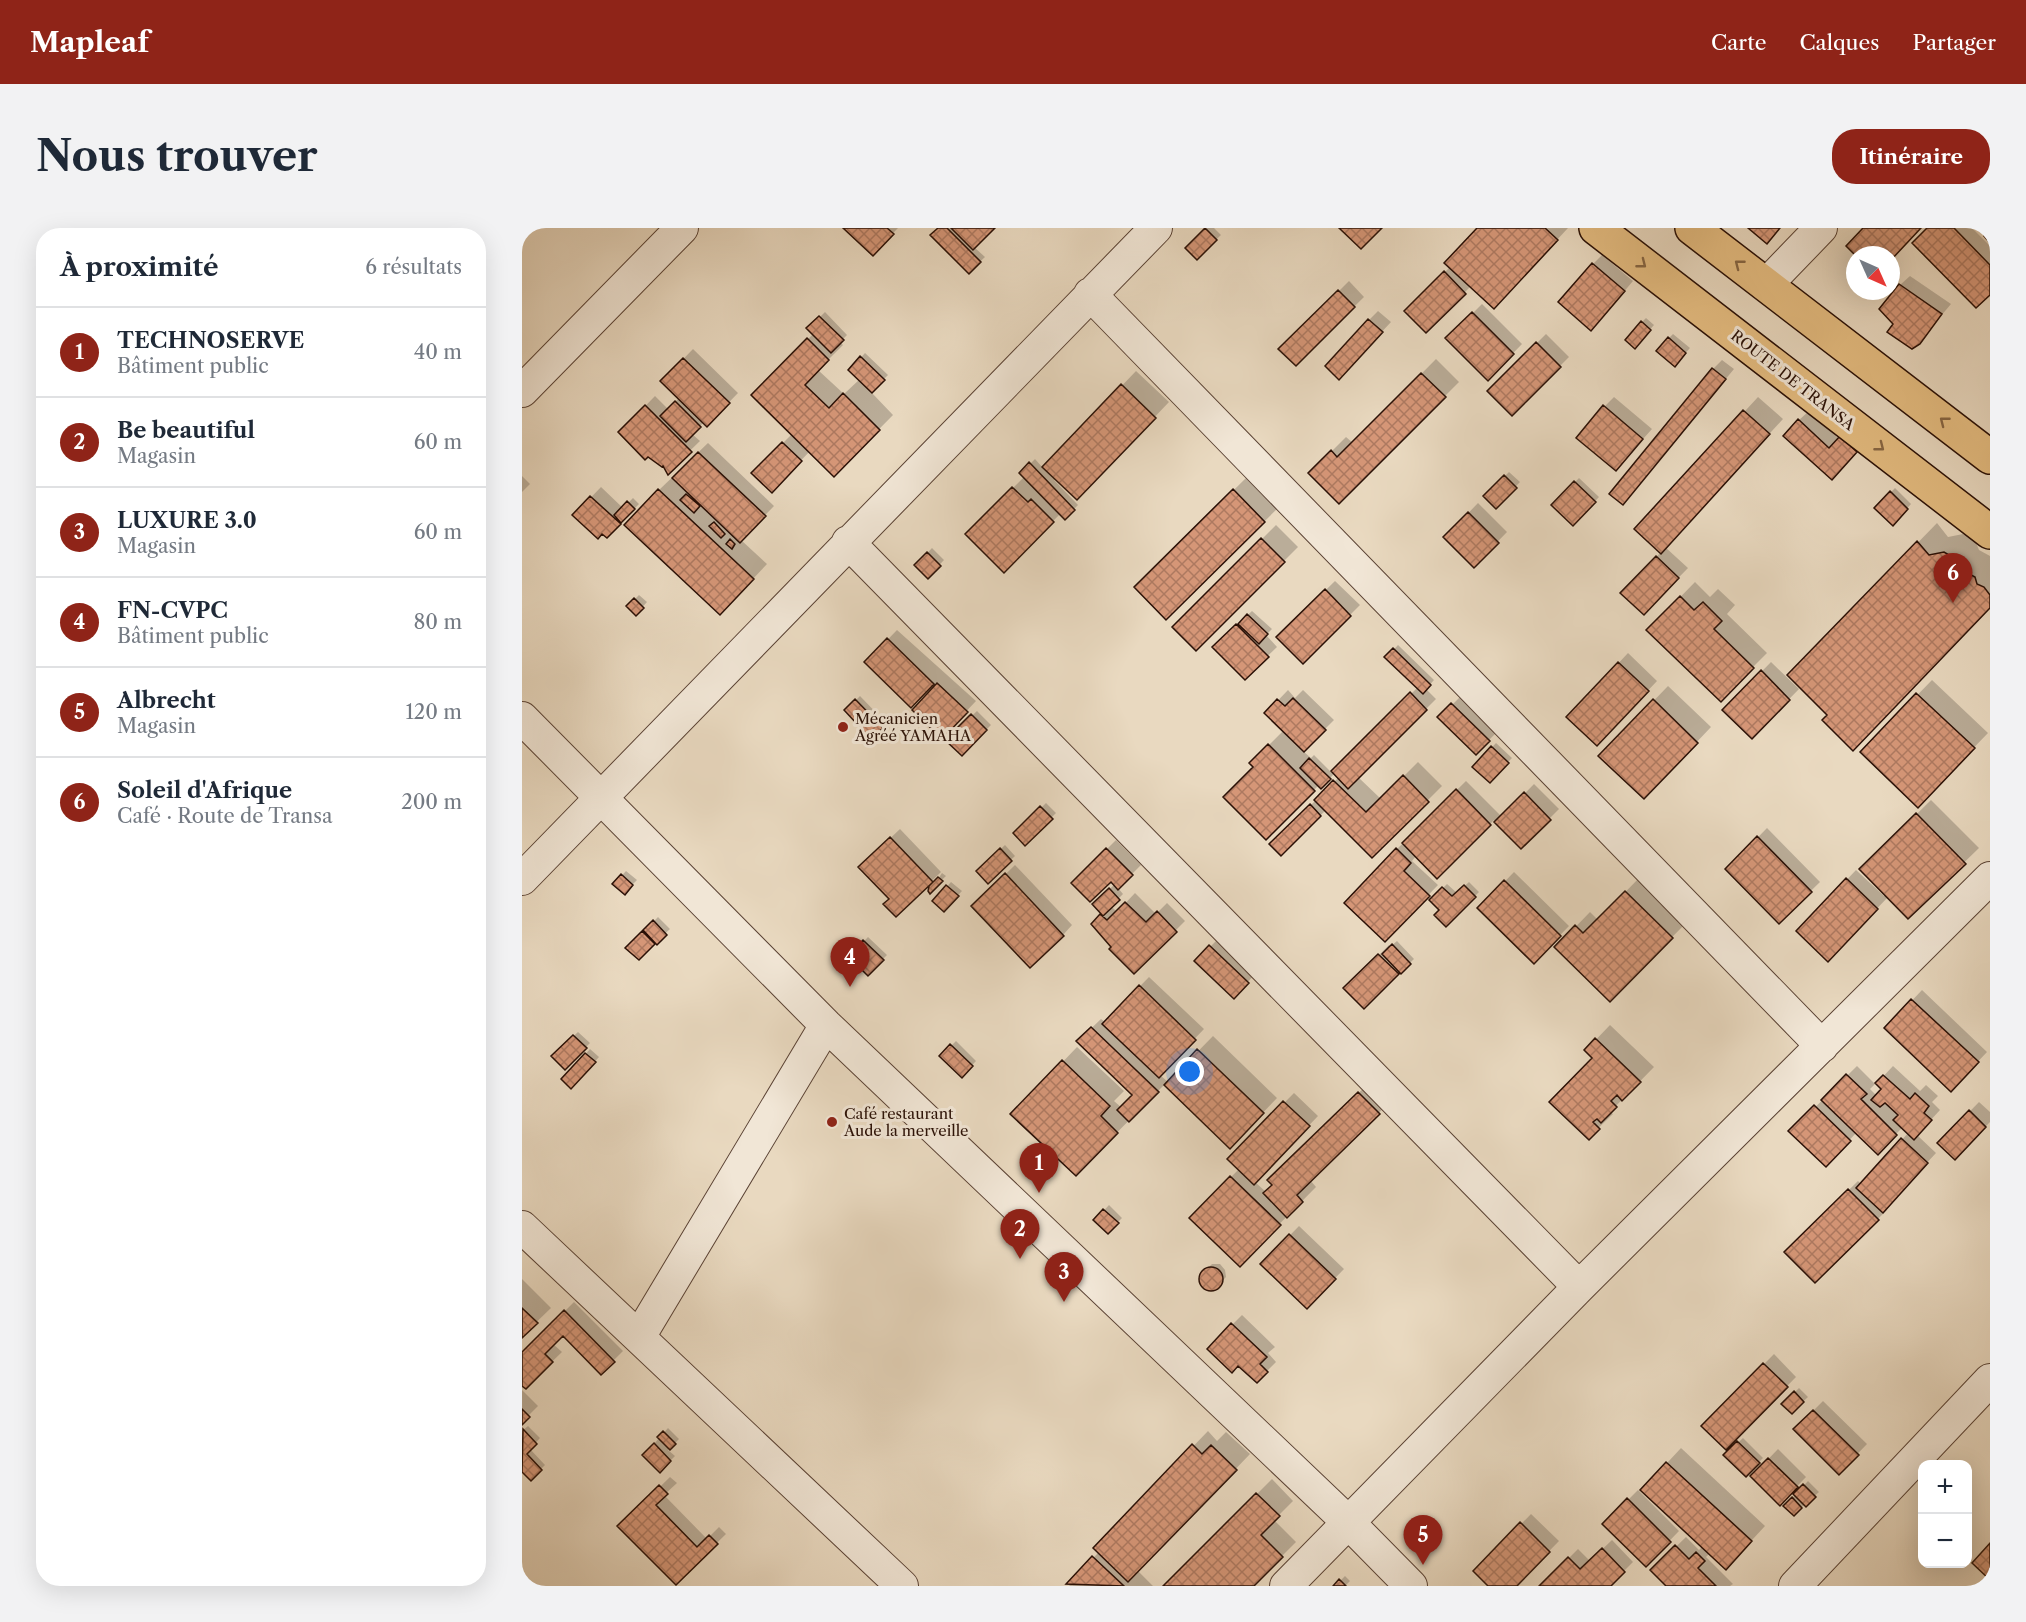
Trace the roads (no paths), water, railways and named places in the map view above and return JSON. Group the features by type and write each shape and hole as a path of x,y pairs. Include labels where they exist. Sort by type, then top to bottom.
{"main road":[{"name":"ROUTE DE TRANSA","path":"1596,228 1990,532"},
{"path":"1692,228 1990,457"}],"street":[{"path":"522,391 681,228"},
{"path":"522,879 1156,228"},
{"path":"1766,285 1821,228"},
{"path":"1090,294 1822,1046"},
{"path":"848,542 1579,1287"},
{"path":"522,718 826,1025 1347,1521 1412,1586"},
{"path":"1286,1586 1347,1521 1579,1287 1990,878"},
{"path":"639,1337 826,1025"},
{"path":"522,1227 902,1586"},
{"path":"1795,1586 1990,1380"}],"place":[{"name":"Soleil d'Afrique","path":"1953,603"},
{"name":"Mécanicien Agréé YAMAHA","path":"843,727"},
{"name":"FN-CVPC","path":"850,987"},
{"name":"Café restaurant Aude la merveille","path":"832,1122"},
{"name":"TECHNOSERVE","path":"1039,1193"},
{"name":"Be beautiful","path":"1020,1259"},
{"name":"LUXURE 3.0","path":"1064,1302"},
{"name":"Albrecht","path":"1423,1565"}]}
